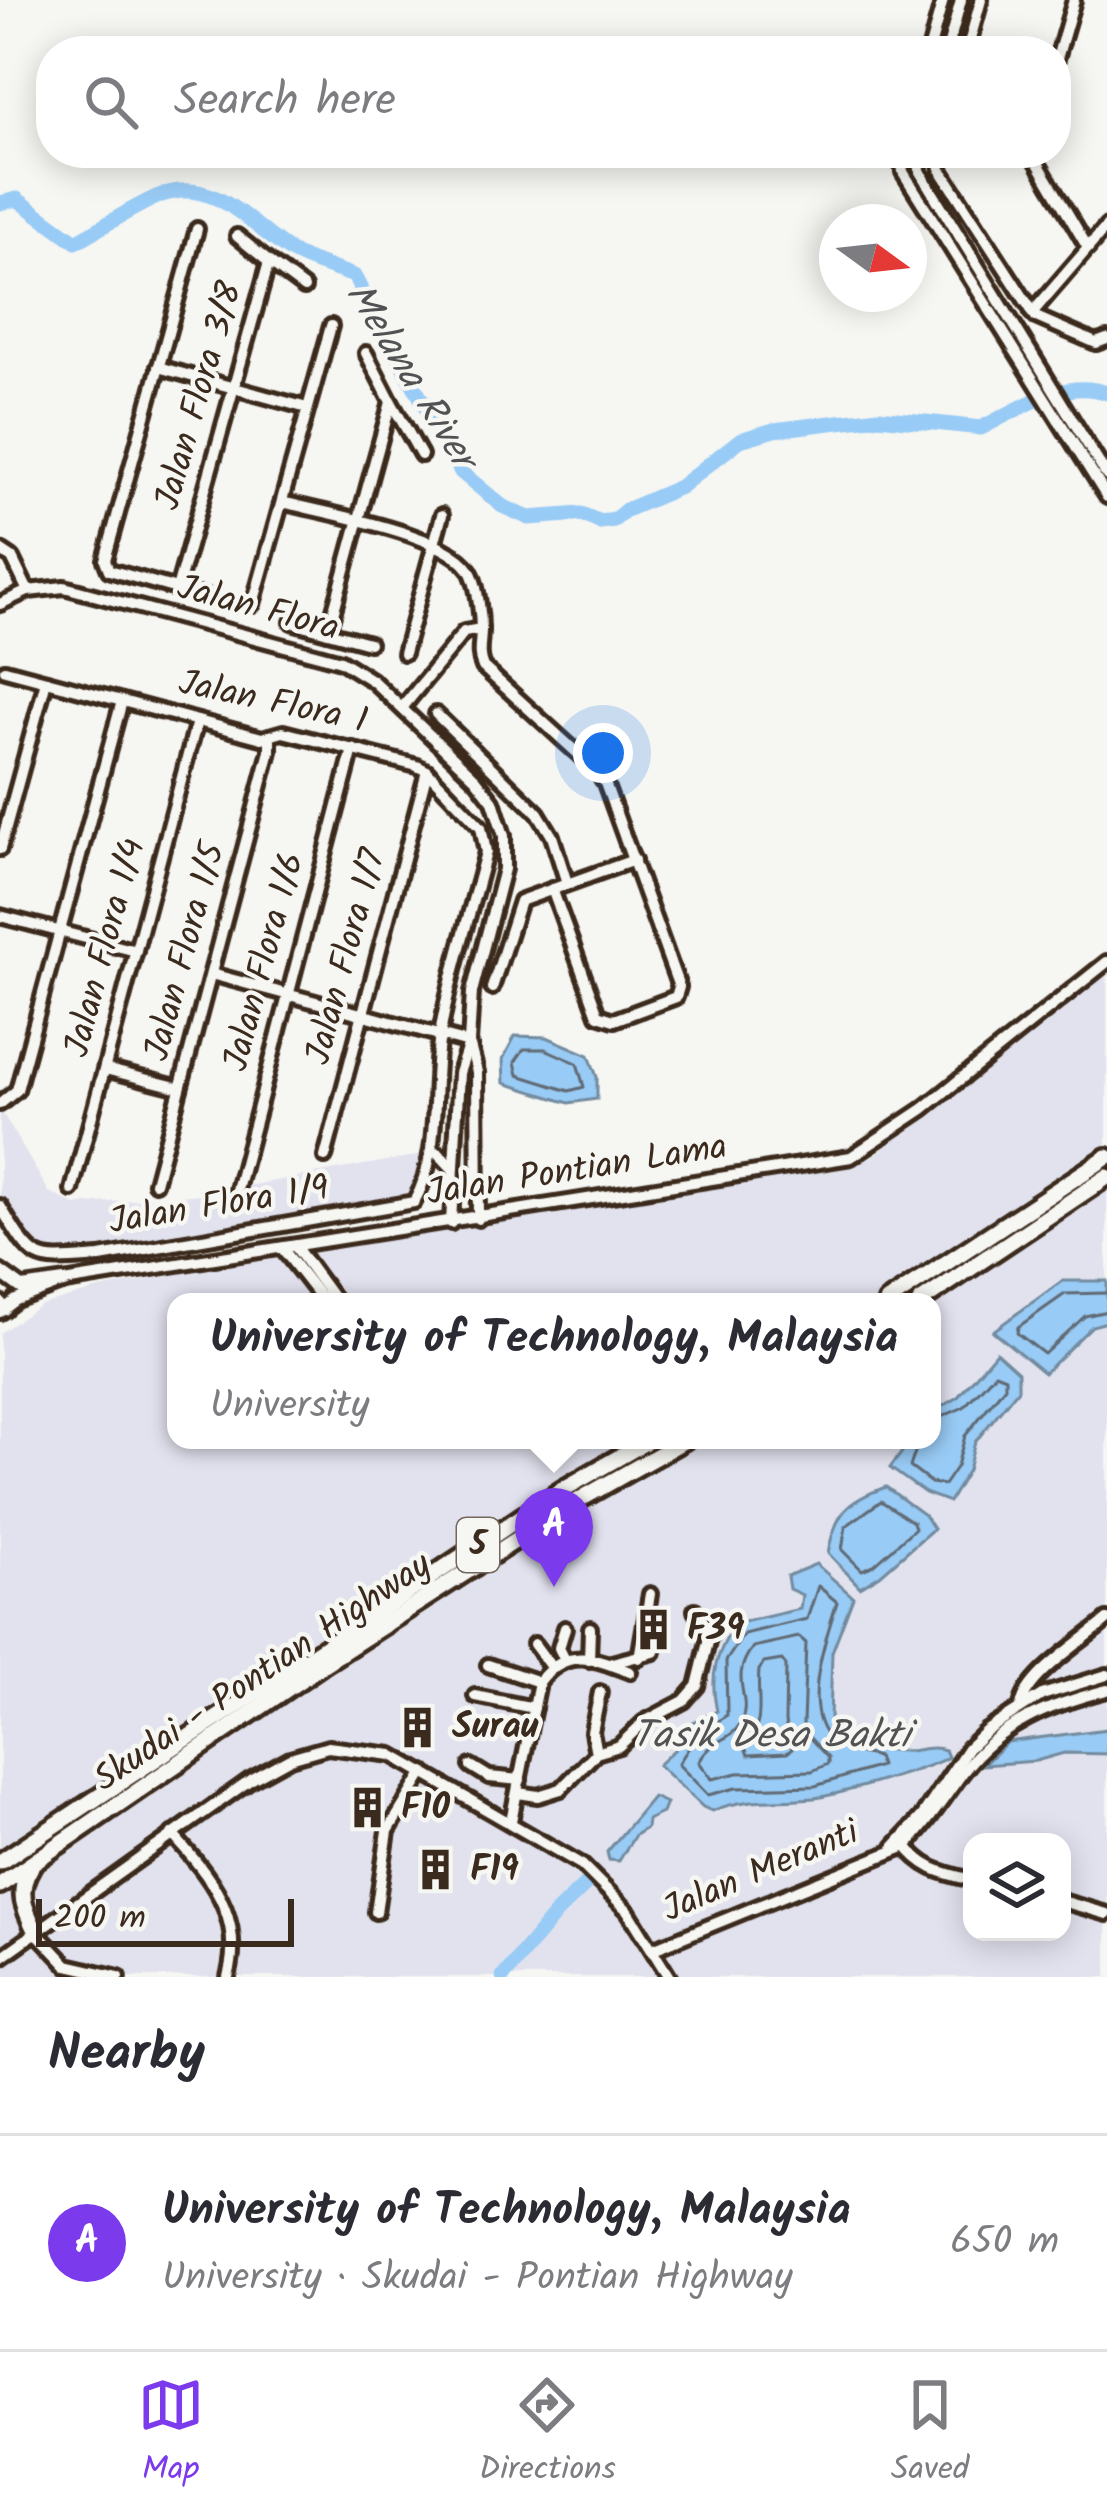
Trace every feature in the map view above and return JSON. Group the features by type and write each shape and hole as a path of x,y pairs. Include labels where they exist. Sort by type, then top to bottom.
{"highway":[{"path":"901,1293 1107,1157"},
{"path":"933,1293 1107,1177"},
{"name":"Skudai - Pontian Highway","path":"0,1862 562,1490 633,1449"},
{"name":"Skudai - Pontian Highway","path":"0,1885 322,1665 572,1504 669,1449"},
{"path":"32,1865 23,1880 22,1895 35,1932"}],"main road":[{"path":"0,1272 22,1288 64,1282"},
{"path":"0,1272 16,1300"}],"street":[{"path":"933,36 943,0"},
{"path":"951,36 961,0"},
{"path":"971,36 981,0"},
{"path":"1064,36 1074,0"},
{"path":"903,168 1107,476"},
{"path":"920,168 1046,387"},
{"path":"941,168 1032,313 1064,332 1103,341"},
{"path":"1041,168 1088,248"},
{"path":"1032,313 1107,226"},
{"path":"197,229 105,560 110,570 216,600"},
{"path":"237,236 269,262"},
{"name":"Jalan Flora 3/8","path":"177,589 269,262 304,288"},
{"path":"253,604 331,326"},
{"path":"366,353 421,455"},
{"path":"158,367 307,409"},
{"path":"328,632 391,402"},
{"path":"1064,415 1107,497"},
{"path":"283,502 435,543 467,565 482,629 479,658 483,667 597,771 611,796 679,993 614,1020 598,1015 552,889"},
{"path":"404,653 442,515"},
{"path":"0,550 12,558 28,591"},
{"name":"Jalan Flora","path":"0,604 28,591 64,587 341,661 358,669 402,708 493,801 504,836 504,869 472,992 469,1043 459,1072 451,1223"},
{"path":"292,622 369,644"},
{"path":"402,708 464,632 482,629"},
{"name":"Jalan Flora 1","path":"5,670 262,739 283,732 427,771 481,827 486,852 440,1035"},
{"path":"0,849 46,681"},
{"path":"0,1104 16,1090 122,701"},
{"path":"436,714 538,813 552,836 567,883"},
{"name":"Jalan Flora 1/4","path":"72,1190 197,721"},
{"name":"Jalan Flora 1/5","path":"155,1183 270,752 270,736"},
{"name":"Jalan Flora 1/6","path":"237,1190 353,749"},
{"name":"Jalan Flora 1/7","path":"325,1157 427,771"},
{"path":"492,988 516,907 527,897 634,860"},
{"path":"0,916 136,951"},
{"name":"Jalan Pontian Lama","path":"1,1308 64,1282 478,1219 858,1154 923,1109 1107,962"},
{"path":"211,974 469,1043"},
{"path":"440,1035 434,1154 453,1172"},
{"name":"Jalan Flora","path":"469,1043 477,1072 478,1219"},
{"path":"105,1069 181,1088"},
{"path":"434,1154 454,1143"},
{"name":"Jalan Flora 1/9","path":"0,1206 32,1255 52,1260 100,1257 406,1206 414,1202 424,1184 434,1154"},
{"path":"288,1247 318,1293"},
{"path":"288,1247 328,1293"},
{"path":"638,1658 650,1594"},
{"path":"471,1766 538,1796 561,1789 596,1754 619,1746 644,1722 684,1701 697,1686 710,1634 695,1610"},
{"path":"1021,1707 1022,1693 1107,1620"},
{"path":"565,1628 560,1648 565,1660"},
{"path":"590,1628 590,1660"},
{"path":"534,1644 551,1667"},
{"path":"609,1664 653,1652"},
{"path":"511,1821 539,1682 551,1667 565,1660 590,1660 630,1672"},
{"path":"488,1665 539,1682"},
{"name":"Jalan Meranti","path":"904,1842 968,1748 1049,1692 1107,1675"},
{"name":"Jalan Meranti","path":"653,1949 892,1850 937,1814 964,1770 997,1737 1046,1708 1107,1690"},
{"path":"596,1754 592,1732 600,1692"},
{"path":"475,1696 534,1708"},
{"name":"Jalan Meranti","path":"0,1958 250,1780 290,1758 328,1747 392,1755 581,1865 628,1912 669,1977"},
{"path":"376,1912 388,1831 424,1772"},
{"path":"172,1834 223,1896 230,1938 227,1977"},
{"path":"904,1842 932,1870 963,1878"},
{"path":"1071,1904 1107,1914"},
{"path":"35,1932 67,1965 119,1977"}],"shaded area":[{"path":"1107,970 1107,1977 0,1977 0,1333 41,1305 99,1289 310,1249 872,1157"},
{"path":"0,1109 49,1192 75,1205 201,1194 426,1154 416,1204 406,1209 42,1263 23,1249 0,1212"}],"water":[{"path":"515,1036 547,1037 589,1055 597,1077 597,1099 569,1103 504,1083 503,1059"},
{"path":"1062,1281 1107,1281 1107,1322 1092,1326 1044,1373 993,1331"},
{"path":"996,1352 1018,1372 1018,1389 975,1442 968,1470 949,1502 925,1493 890,1468 904,1449 941,1449 941,1407 957,1398"},
{"path":"886,1487 924,1515 933,1529 860,1587 828,1553 831,1539 839,1518 852,1503"},
{"name":"Tasik Desa Bakti","path":"816,1564 853,1597 832,1652 830,1721 874,1746 904,1751 940,1749 948,1757 825,1796 750,1801 712,1811 658,1765 676,1748 689,1724 717,1711 716,1665 735,1624 800,1609 802,1595 789,1589 787,1576"},
{"path":"1107,1729 1107,1754 1064,1753 1036,1761 983,1765 1007,1742"},
{"path":"653,1797 666,1803 662,1813 647,1820 646,1828 635,1835 619,1861 609,1860 607,1852"}],"waterway":[{"name":"Melana River","path":"0,203 17,199 76,242 159,196 198,192 231,206 292,252 354,276 461,472 502,506 529,518 581,514 600,522 614,520 680,487 740,440 774,430 879,417 981,428 1058,392 1091,389 1107,393"},
{"path":"503,1977 585,1885"}],"place":[{"name":"University of Technology, Malaysia","path":"554,1587"},
{"name":"F39","path":"653,1629"},
{"name":"Surau","path":"418,1727"},
{"name":"F10","path":"367,1808"},
{"name":"F19","path":"436,1870"}]}
